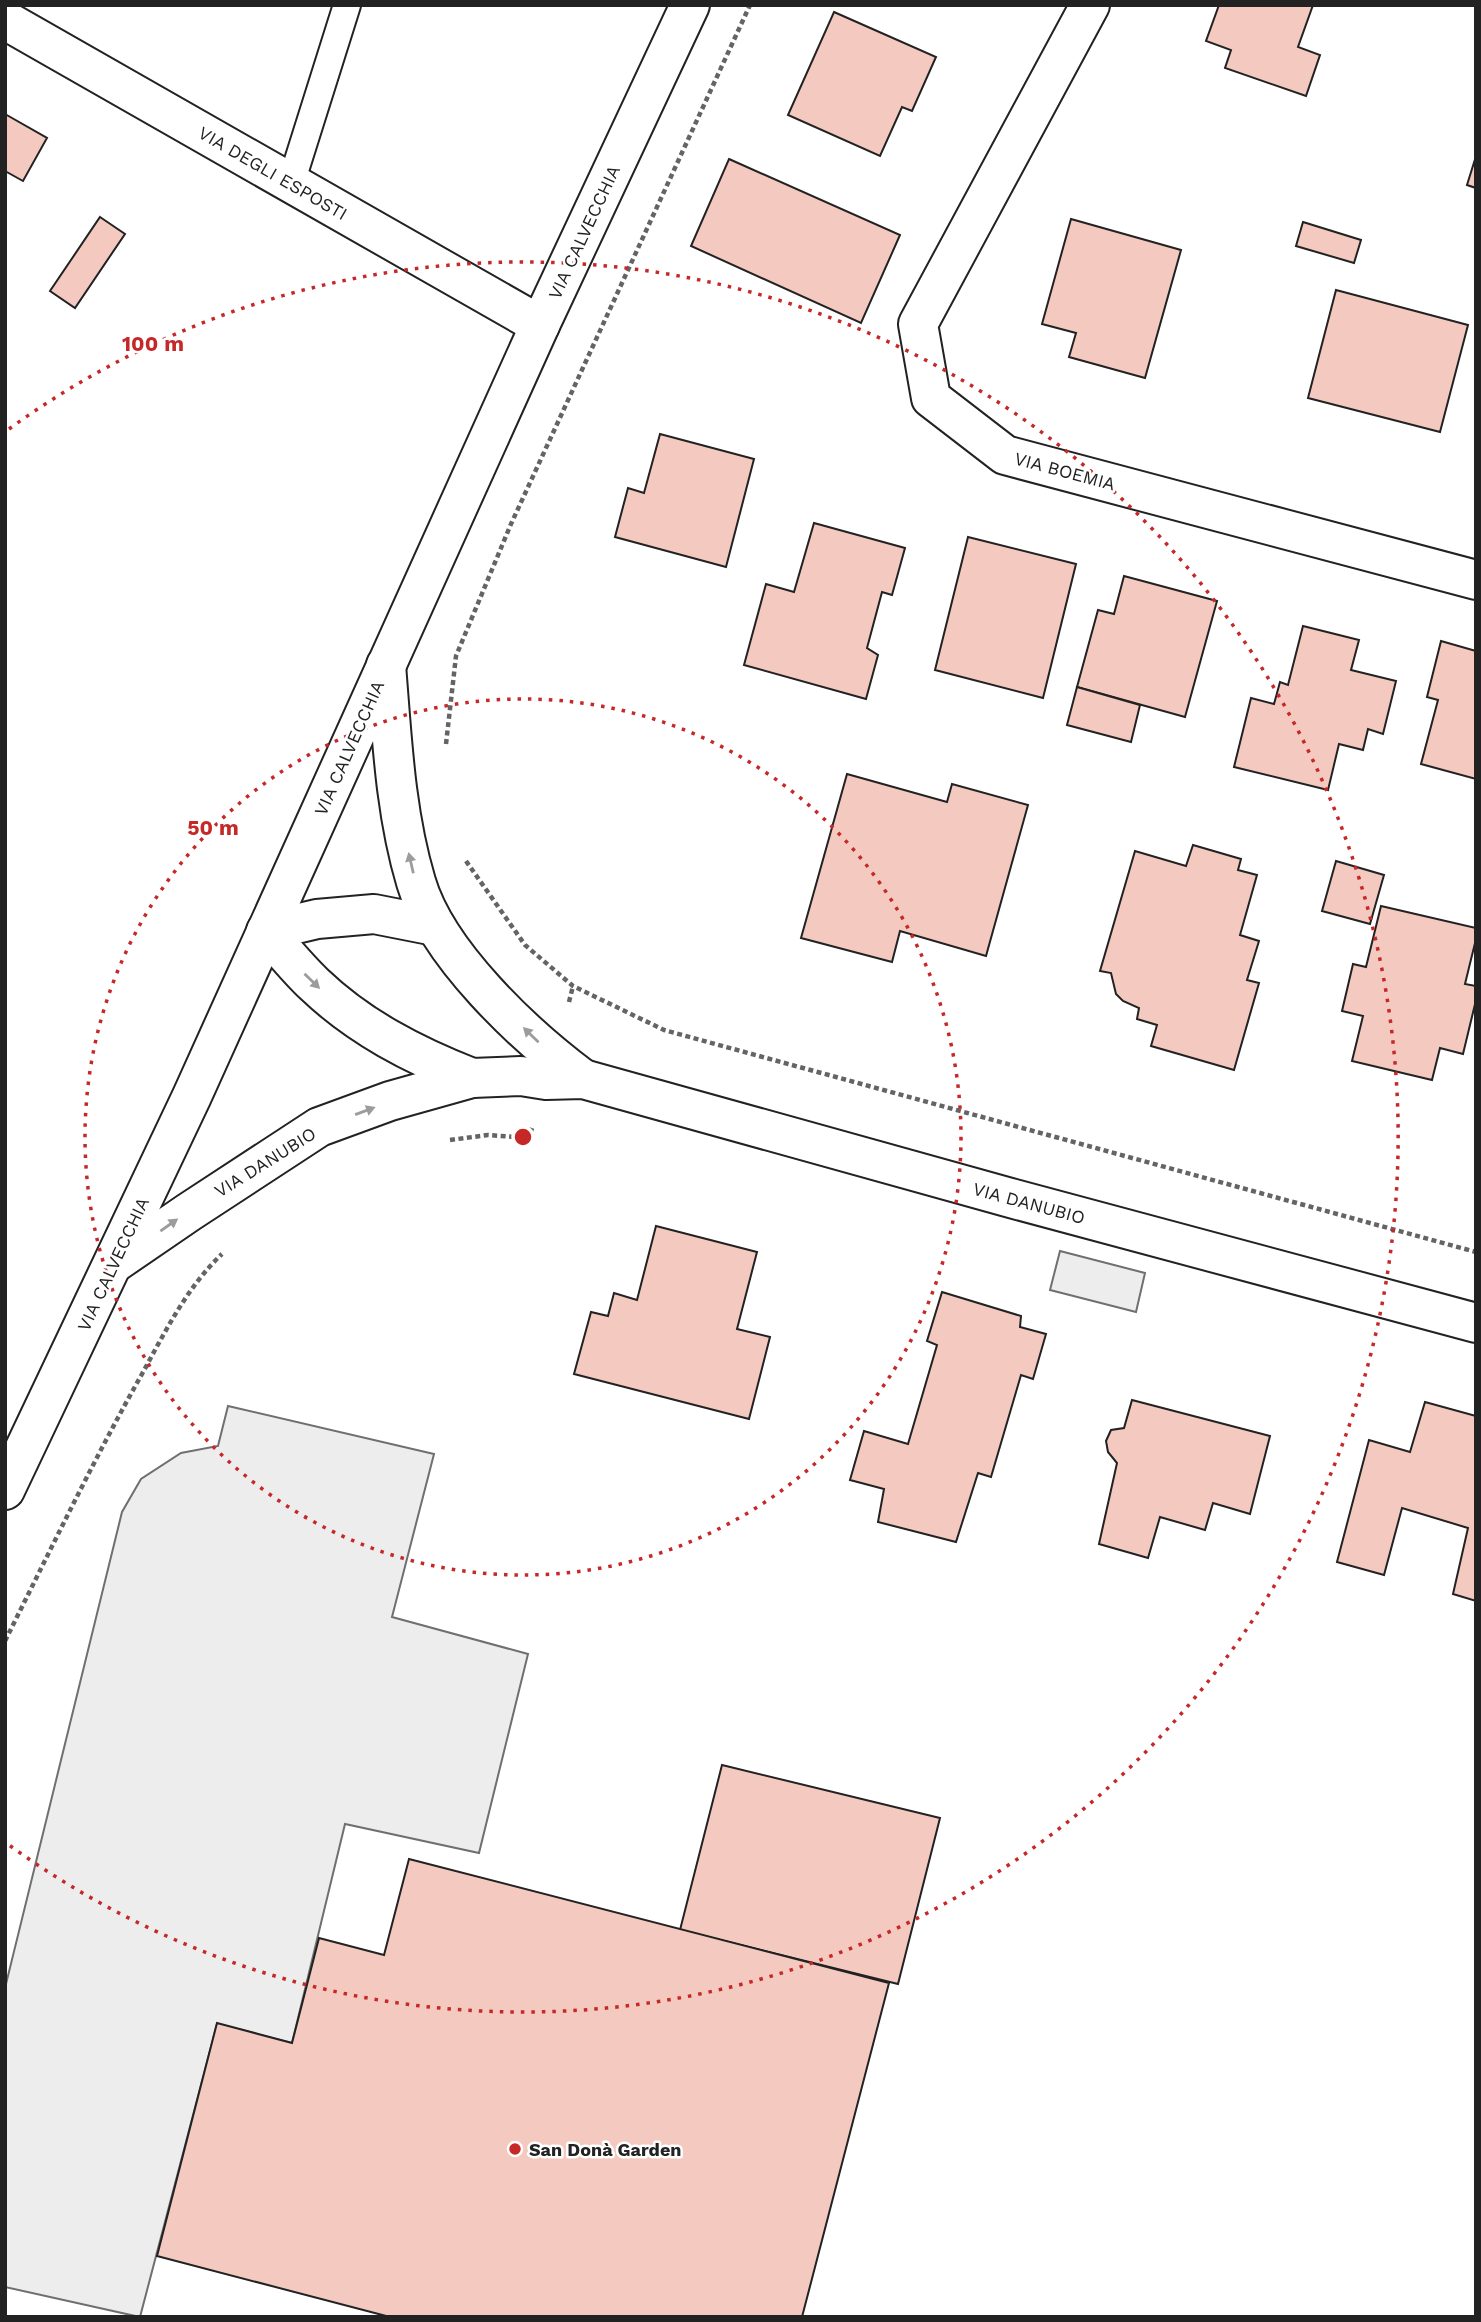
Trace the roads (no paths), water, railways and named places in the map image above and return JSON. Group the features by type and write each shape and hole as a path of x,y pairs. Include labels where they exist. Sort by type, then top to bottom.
{"street":[{"name":"VIA CALVECCHIA","path":"5,1490 192,1097 540,325 690,5"},
{"name":"VIA BOEMIA","path":"1090,5 918,324 931,398 1004,455 1476,580"},
{"name":"VIA DEGLI ESPOSTI","path":"5,20 540,325"},
{"name":"VIA DANUBIO","path":"386,665 397,787 416,884 435,926 482,988 560,1072"},
{"path":"266,932 317,919 374,914 435,926"},
{"name":"VIA DANUBIO","path":"266,932 314,984 373,1031 423,1059 472,1078"},
{"name":"VIA DANUBIO","path":"113,1265 188,1212 319,1128 390,1101 472,1078 560,1072 993,1193 1476,1323"}],"lane":[{"path":"291,183 347,5"}],"place":[{"name":"San Donà Garden","path":"515,2149"}]}
